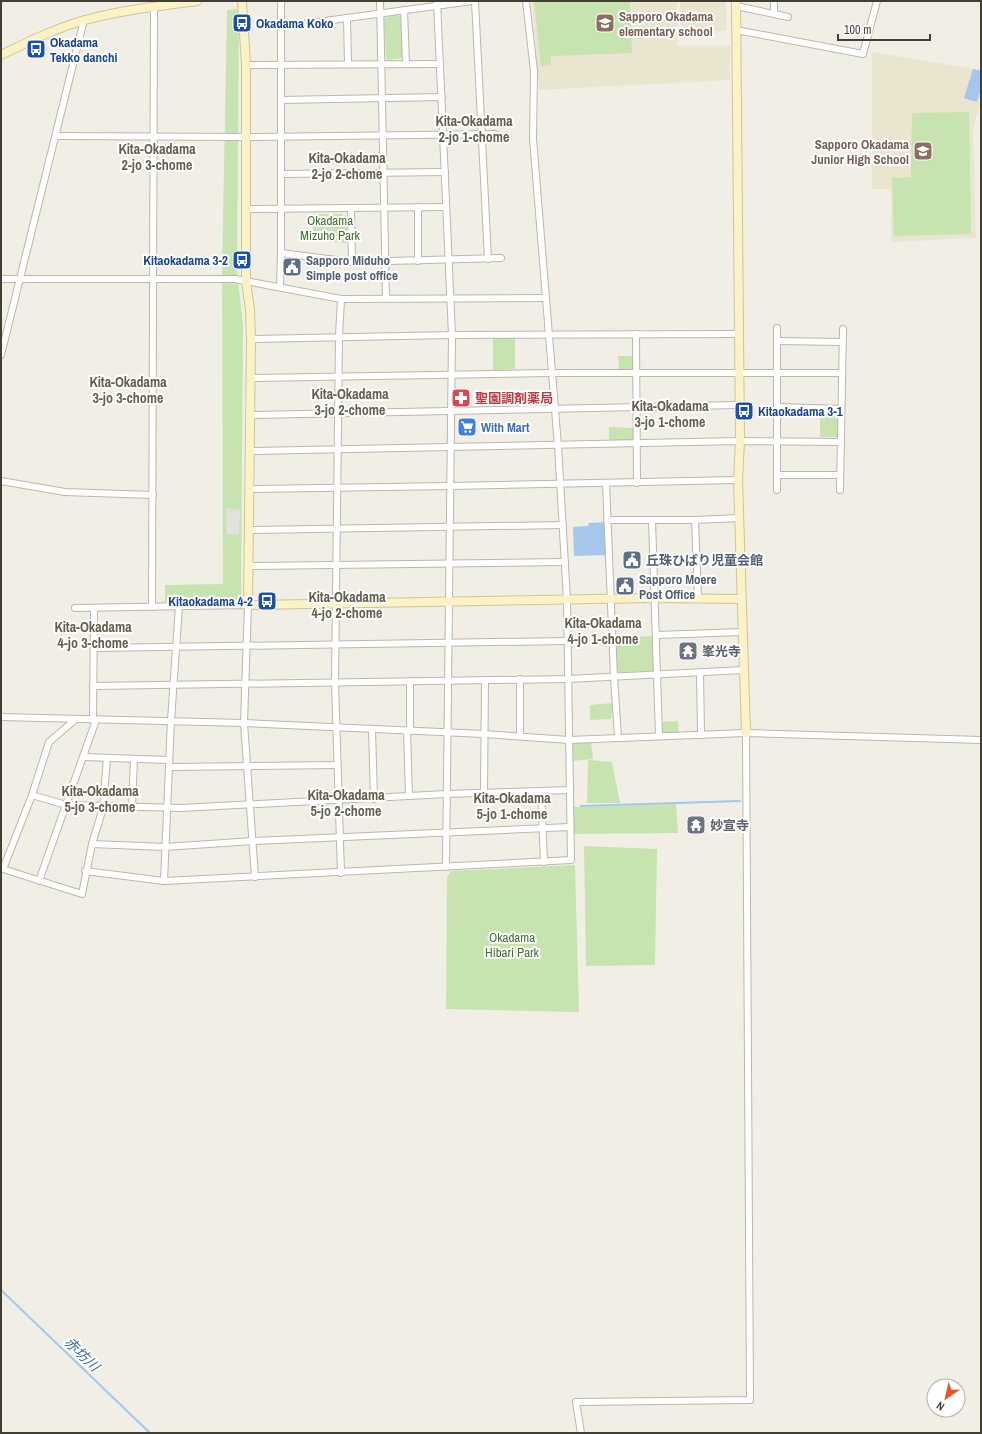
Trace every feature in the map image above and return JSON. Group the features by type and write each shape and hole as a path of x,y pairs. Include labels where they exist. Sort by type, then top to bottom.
{"street":[{"path":"1,55 47,34 84,20 154,7 197,1"},
{"path":"242,1 246,65 246,280 250,310 251,339 248,605 244,723 249,804 256,877"},
{"path":"280,287 282,208 281,1"},
{"path":"380,1 385,173 386,298"},
{"path":"281,27 404,10 438,3 472,1"},
{"path":"475,1 480,135 488,259"},
{"path":"85,871 164,881 571,860 567,600 561,484 556,409 540,236 533,139 534,71 526,1"},
{"path":"774,1 774,14"},
{"path":"736,30 863,54 877,1"},
{"path":"438,3 452,335 446,867"},
{"path":"581,1433 576,1402 750,1400 746,733 738,480 740,441 738,372 736,4 788,18"},
{"path":"152,607 154,7"},
{"path":"404,10 406,64"},
{"path":"347,18 348,64"},
{"path":"1,355 84,20"},
{"path":"246,65 440,64"},
{"path":"282,100 442,97"},
{"path":"56,136 282,137 443,136 495,134"},
{"path":"282,174 445,172"},
{"path":"418,207 418,261"},
{"path":"247,209 446,207"},
{"path":"351,208 352,262"},
{"path":"281,253 352,262 449,261 501,258"},
{"path":"1,279 246,280 341,299 450,297 546,298"},
{"path":"341,299 339,336 338,528 335,682 341,873"},
{"path":"776,328 778,407 777,490"},
{"path":"840,490 843,329"},
{"path":"636,334 637,483"},
{"path":"251,339 339,336 738,334"},
{"path":"777,341 843,342"},
{"path":"251,378 552,373 842,373"},
{"path":"250,415 739,405"},
{"path":"778,407 841,408"},
{"path":"250,452 740,441 841,442"},
{"path":"778,475 840,475"},
{"path":"249,488 338,488 738,480"},
{"path":"1,481 65,492 153,495"},
{"path":"606,483 610,600 618,737"},
{"path":"607,520 696,520 739,518"},
{"path":"652,520 660,736"},
{"path":"696,520 698,599"},
{"path":"249,530 563,525"},
{"path":"248,566 565,562"},
{"path":"75,608 450,603 654,598 741,599"},
{"path":"164,881 171,720 179,606"},
{"path":"39,881 84,757 95,720 93,686 94,608"},
{"path":"657,635 742,632"},
{"path":"94,648 568,641"},
{"path":"93,686 614,677 744,670"},
{"path":"700,673 701,735"},
{"path":"520,679 520,736"},
{"path":"484,793 485,680"},
{"path":"409,796 410,681"},
{"path":"1,717 95,720 171,720 409,730 569,740 746,733 981,740"},
{"path":"76,719 49,742 32,795 3,869 82,894 85,871 104,808 107,758"},
{"path":"372,729 374,799"},
{"path":"84,757 134,759 169,764 337,765"},
{"path":"132,808 134,759"},
{"path":"32,795 66,806 104,808 167,808 374,799 446,794 570,790"},
{"path":"542,791 544,862"},
{"path":"92,844 165,847 253,841 570,827"}],"shaded area":[{"name":"Sapporo Okadama elementary school","path":"532,1 677,1 677,46 730,46 730,80 539,90"},
{"path":"680,1 726,1 726,31 681,32"},
{"name":"Sapporo Okadama Junior High School","path":"872,52 981,70 981,102 973,128 976,238 891,242 891,189 872,189"},
{"path":"227,508 240,510 239,535 226,534"}],"green space":[{"path":"534,1 630,1 632,53 551,56 551,65 541,66"},
{"path":"237,9 239,15 237,271 243,326 241,601 165,602 165,585 223,584 222,275 227,10"},
{"path":"398,15 401,17 403,58 388,60 386,58 384,19 386,17"},
{"path":"969,112 971,234 894,236 892,178 911,177 912,113"},
{"name":"Okadama Mizuho Park","path":"313,214 343,214 343,223 347,223 347,243 313,240"},
{"path":"493,338 515,338 515,369 493,370"},
{"path":"618,356 634,356 635,371 619,371"},
{"path":"820,411 834,411 835,419 838,419 839,434 837,437 820,437"},
{"path":"609,427 634,428 634,440 609,440"},
{"path":"653,636 653,671 619,672 617,669 616,638"},
{"path":"613,703 611,719 590,720 590,705"},
{"path":"678,721 679,734 661,735 662,722"},
{"path":"591,742 593,759 572,761 572,743"},
{"path":"588,760 612,762 620,803 587,803"},
{"path":"676,804 678,833 574,834 573,807"},
{"path":"584,846 657,849 655,965 586,966"},
{"name":"Okadama Hibari Park","path":"575,865 579,1012 446,1009 447,877 451,871"}],"water":[{"path":"973,69 981,71 981,89 977,102 964,98"},
{"path":"607,522 608,555 574,556 573,527 588,526 589,523"}],"waterway":[{"path":"1,5 2,1"},
{"path":"581,806 740,801"},
{"name":"赤坊川","path":"1,1290 150,1433"}],"place":[{"name":"Okadama Koko","path":"242,23"},
{"name":"Sapporo Okadama elementary school","path":"605,23"},
{"name":"Okadama Tekko danchi","path":"36,49"},
{"name":"Sapporo Okadama Junior High School","path":"923,151"},
{"name":"Kitaokadama 3-2","path":"242,260"},
{"name":"Sapporo Miduho Simple post office","path":"292,267"},
{"name":"聖園調剤薬局","path":"461,398"},
{"name":"Kitaokadama 3-1","path":"744,411"},
{"name":"With Mart","path":"467,427"},
{"name":"丘珠ひばり児童会館","path":"632,560"},
{"name":"Sapporo Moere Post Office","path":"625,586"},
{"name":"Kitaokadama 4-2","path":"267,601"},
{"name":"峯光寺","path":"688,651"},
{"name":"妙宣寺","path":"696,825"}],"district":[{"name":"Kita-Okadama 2-jo 1-chome","path":"474,130"},
{"name":"Kita-Okadama 2-jo 3-chome","path":"157,158"},
{"name":"Kita-Okadama 2-jo 2-chome","path":"347,166"},
{"name":"Kita-Okadama 3-jo 3-chome","path":"128,390"},
{"name":"Kita-Okadama 3-jo 2-chome","path":"350,402"},
{"name":"Kita-Okadama 3-jo 1-chome","path":"670,414"},
{"name":"Kita-Okadama 4-jo 2-chome","path":"347,606"},
{"name":"Kita-Okadama 4-jo 1-chome","path":"603,632"},
{"name":"Kita-Okadama 4-jo 3-chome","path":"93,636"},
{"name":"Kita-Okadama 5-jo 3-chome","path":"100,800"},
{"name":"Kita-Okadama 5-jo 2-chome","path":"346,804"},
{"name":"Kita-Okadama 5-jo 1-chome","path":"512,806"}]}
